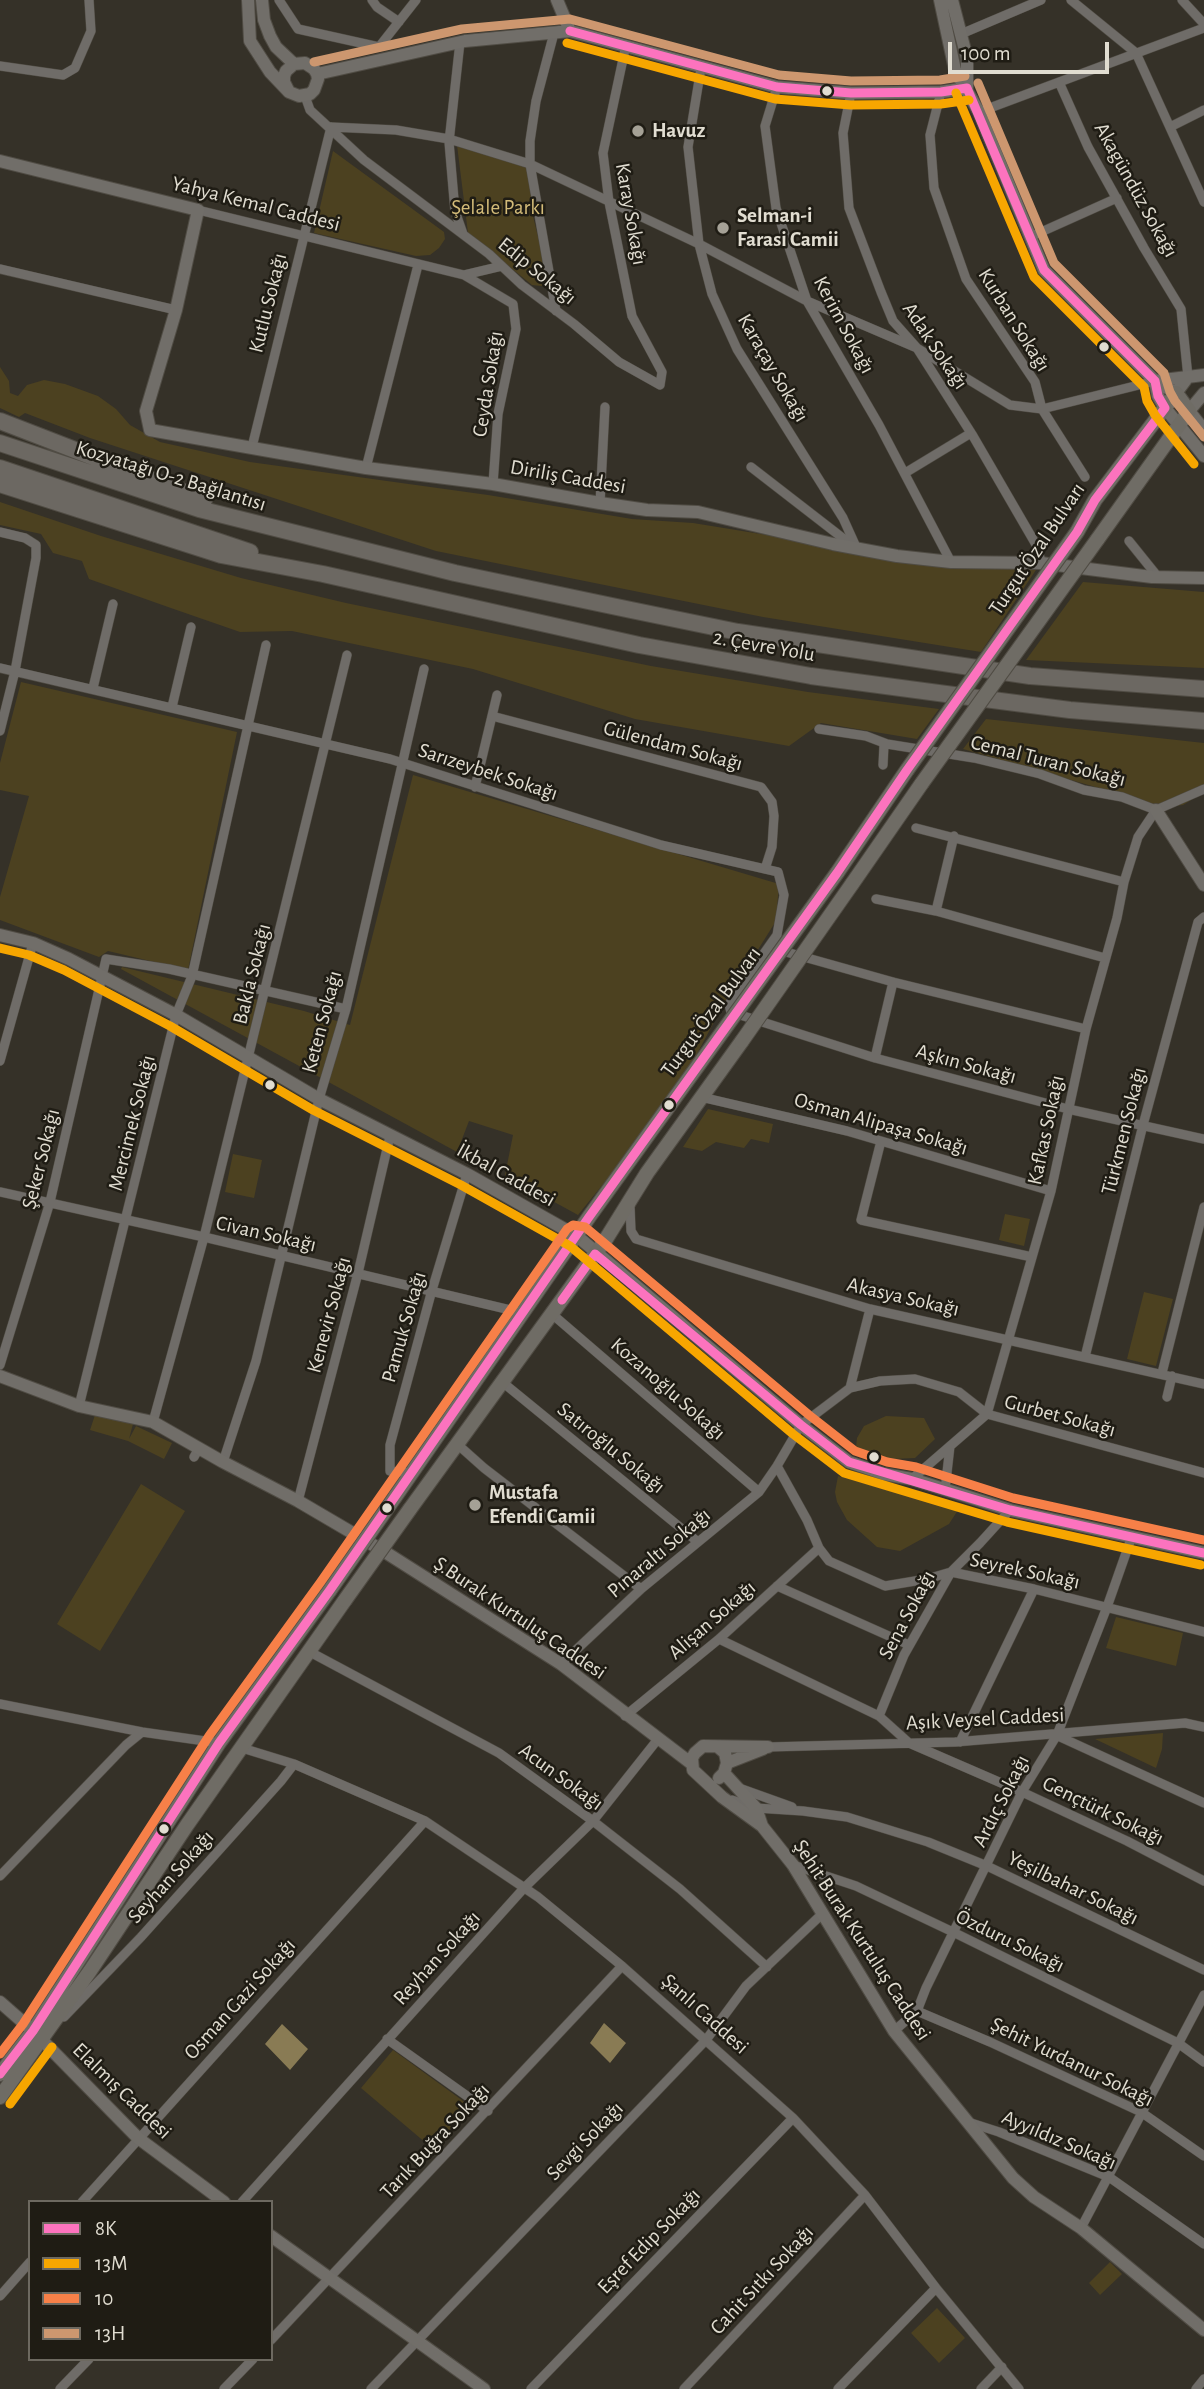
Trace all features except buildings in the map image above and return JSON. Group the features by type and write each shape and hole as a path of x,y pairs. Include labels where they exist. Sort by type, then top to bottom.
{"highway":[{"path":"0,421 193,497 332,543"},
{"name":"Kozyatağı O-2 Bağlantısı","path":"0,443 198,509 332,543"},
{"path":"0,468 192,534 323,574"},
{"path":"0,484 221,555 323,574"},
{"name":"2. Çevre Yolu","path":"332,543 455,573 738,632 1030,676 1204,690"},
{"name":"2. Çevre Yolu","path":"323,574 639,645 799,674 1070,710 1204,721"}],"main road":[{"name":"Turgut Özal Bulvarı","path":"0,2097 219,1743 837,873 1077,532 1095,500 1176,393"},
{"path":"1176,393 1189,411"},
{"name":"Turgut Özal Bulvarı","path":"0,2074 37,2035 456,1443 595,1254 647,1173 1189,411"}],"street":[{"path":"0,66 63,75 75,68 91,31 89,0"},
{"path":"248,0 250,41 270,72 289,92 305,96 314,90 317,74 310,65 299,62 294,64 284,76 289,92"},
{"path":"262,0 264,20 270,36 276,47 294,64"},
{"path":"279,0 298,29 379,47 416,0"},
{"path":"372,0 377,7 399,22"},
{"path":"557,0 570,32"},
{"path":"940,0 955,70 979,112 1044,270 1155,381 1176,393 1188,377"},
{"path":"952,0 967,58 967,88"},
{"path":"961,34 1041,0"},
{"path":"1072,0 1136,53 1204,202"},
{"path":"979,112 1204,26 1182,0"},
{"path":"317,74 460,42 570,32 777,88 851,93 941,92 967,88"},
{"path":"554,33 536,101 530,141 530,164 556,311"},
{"path":"460,42 449,139 455,211 463,234"},
{"name":"Karay Sokağı","path":"626,45 603,153 609,202 632,316 662,372 660,384"},
{"name":"Karaçay Sokağı","path":"701,68 688,147 699,244 712,294 737,349 843,518 857,549"},
{"name":"Akagündüz Sokağı","path":"1059,82 1088,147 1181,309 1188,377"},
{"name":"Kerim Sokağı","path":"777,88 765,127 776,208 807,301 905,473 951,562"},
{"name":"Kurban Sokağı","path":"941,92 930,135 934,188 966,279 1035,382 1042,409 1085,477"},
{"name":"Adak Sokağı","path":"851,93 843,133 849,208 893,321 917,348 971,433 1038,548 1041,563"},
{"name":"Edip Sokağı","path":"305,96 310,110 364,160 463,234 619,362 660,384"},
{"path":"1170,127 1204,110"},
{"path":"331,127 396,130 449,139 530,164 699,244 807,301 917,348 1010,405 1042,409 1155,381 1204,375"},
{"name":"Kutlu Sokağı","path":"252,447 331,127"},
{"name":"Yahya Kemal Caddesi","path":"0,161 464,275 502,266"},
{"path":"1030,237 1117,198"},
{"name":"Diriliş Caddesi","path":"198,210 176,310 146,411 150,430 366,468 493,484 647,510 698,512 857,549 951,562 1041,563 1158,577 1204,578"},
{"path":"366,468 418,265"},
{"path":"0,269 176,310"},
{"name":"Ceyda Sokağı","path":"464,275 513,304 516,329 498,414 493,484"},
{"path":"1155,381 1158,396 1165,408 1204,456"},
{"path":"1204,393 1189,411 1204,430"},
{"path":"600,503 605,407"},
{"path":"905,473 971,433"},
{"path":"751,467 857,549"},
{"path":"0,532 25,538 36,545 36,558 15,671 0,731"},
{"path":"1129,541 1158,577"},
{"path":"93,688 113,604"},
{"path":"172,707 191,628"},
{"name":"Mercimek Sokağı","path":"79,1406 176,1015 192,976 266,645"},
{"name":"Bakla Sokağı","path":"153,1422 267,991 347,655"},
{"name":"Sarızeybek Sokağı","path":"0,668 403,763 661,845 765,869"},
{"name":"Keten Sokağı","path":"223,1462 256,1361 319,1099 346,1009 424,669"},
{"path":"475,787 497,695"},
{"name":"Gülendam Sokağı","path":"492,716 761,787 772,802 774,816 772,847 765,869"},
{"name":"Cemal Turan Sokağı","path":"819,729 866,736 887,744 974,758 1040,774 1084,790 1122,797 1156,810"},
{"path":"883,765 884,745 887,744"},
{"path":"1204,789 1156,810 1204,885"},
{"name":"Kafkas Sokağı","path":"987,1414 1051,1191 1086,1029 1117,919 1124,882 1138,837 1156,810"},
{"path":"916,828 1124,882"},
{"path":"936,911 954,836"},
{"path":"765,869 779,872 784,895 777,935 768,947 893,982 1086,1029"},
{"path":"876,899 936,911 1105,958"},
{"name":"Türkmen Sokağı","path":"1086,1357 1143,1125 1198,922 1204,917"},
{"name":"İkbal Caddesi","path":"0,935 33,943 176,1015 319,1099 467,1174 577,1236 595,1254 849,1462 1010,1510 1204,1553"},
{"path":"0,1061 33,943"},
{"name":"Aşkın Sokağı","path":"768,947 729,1005 731,1012 876,1058 1068,1109 1204,1139"},
{"name":"Şeker Sokağı","path":"0,1364 50,1202 106,959 169,969 192,976"},
{"path":"192,976 346,1009"},
{"path":"876,1058 893,982"},
{"name":"Osman Alipaşa Sokağı","path":"701,1097 847,1131 1051,1191"},
{"name":"Kenevir Sokağı","path":"298,1501 358,1273 390,1136"},
{"path":"881,1141 861,1220 1032,1257"},
{"name":"Pamuk Sokağı","path":"411,1473 390,1471 390,1445 467,1174"},
{"name":"Civan Sokağı","path":"0,1192 204,1237 523,1313"},
{"name":"Akasya Sokağı","path":"630,1202 629,1221 636,1239 870,1309 1204,1384"},
{"path":"1162,1373 1204,1207"},
{"path":"850,1388 870,1309"},
{"name":"Kozanoğlu Sokağı","path":"552,1314 759,1492"},
{"path":"0,1376 79,1406 153,1422 197,1453 223,1462 298,1501"},
{"path":"1167,1397 1172,1376"},
{"name":"Gurbet Sokağı","path":"802,1425 850,1388 880,1381 915,1379 959,1392 987,1414 1204,1473"},
{"name":"Satıroğlu Sokağı","path":"502,1381 698,1542"},
{"path":"912,1479 987,1414"},
{"path":"777,1466 802,1425"},
{"path":"456,1443 484,1468 641,1589"},
{"path":"945,1490 950,1446"},
{"name":"Pınaraltı Sokağı","path":"561,1664 641,1589 759,1492 777,1466"},
{"name":"Seyrek Sokağı","path":"777,1466 802,1511 818,1548 829,1561 884,1586 951,1572 1034,1589 1204,1632"},
{"name":"Ş.Burak Kurtuluş Caddesi","path":"298,1501 385,1552 561,1664 662,1742"},
{"name":"Sena Sokağı","path":"878,1716 909,1645 951,1572 981,1544 1010,1510"},
{"name":"Ardıç Sokağı","path":"894,2032 918,2011 926,1988 1022,1792 1057,1735 1132,1535"},
{"name":"Alişan Sokağı","path":"625,1716 719,1639 818,1548"},
{"path":"777,1586 909,1645"},
{"path":"960,1742 1034,1589"},
{"path":"719,1639 878,1716 909,1743"},
{"name":"Acun Sokağı","path":"310,1652 499,1753 593,1821 680,1889 767,1967"},
{"name":"Şanlı Caddesi","path":"0,1704 142,1732 242,1748 294,1764 425,1821 524,1888 622,1966 793,2118 865,2194 936,2288 1020,2389"},
{"name":"Aşık Veysel Caddesi","path":"718,1747 960,1742 1185,1723 1204,1727"},
{"path":"0,1876 126,1745 142,1732"},
{"path":"1057,1735 1204,1803"},
{"path":"662,1742 699,1748 708,1745 718,1747 725,1753 726,1768 716,1780 705,1780 696,1775 691,1764 662,1742"},
{"name":"Reyhan Sokağı","path":"244,2200 524,1888 593,1821 662,1742"},
{"name":"Gençtürk Sokağı","path":"909,1743 1127,1841 1204,1881"},
{"name":"Aşık Veysel Caddesi","path":"726,1768 768,1746"},
{"path":"691,1764 699,1748"},
{"name":"Seyhan Sokağı","path":"37,2035 151,1926 294,1764"},
{"name":"Şehit Burak Kurtuluş Caddesi","path":"726,1768 736,1787 755,1808 762,1826"},
{"name":"Şehit Burak Kurtuluş Caddesi","path":"705,1780 722,1797 762,1826 793,1865 894,2032 1013,2178 1034,2197 1081,2228 1204,2330"},
{"name":"Yeşilbahar Sokağı","path":"736,1787 803,1811"},
{"name":"Yeşilbahar Sokağı","path":"722,1797 755,1808 847,1817 928,1842 987,1866 1204,1970"},
{"name":"Osman Gazi Sokağı","path":"84,2200 425,1821"},
{"name":"Özduru Sokağı","path":"793,1865 856,1886 1178,2043 1204,2062"},
{"name":"Sevgi Sokağı","path":"371,2389 706,2040 746,1986 821,1914"},
{"name":"Tarık Buğra Sokağı","path":"273,2338 622,1966"},
{"path":"1081,2228 1204,1994"},
{"name":"Elalmış Caddesi","path":"0,2002 37,2035 138,2138 221,2200"},
{"name":"Şehit Yurdanur Sokağı","path":"918,2011 1141,2112 1204,2156"},
{"path":"387,2039 488,2111"},
{"name":"Eşref Edip Sokağı","path":"531,2389 793,2118"},
{"name":"Ayyıldız Sokağı","path":"967,2122 999,2132 1109,2177 1204,2244"},
{"name":"Cahit Sıtkı Sokağı","path":"684,2389 865,2194"},
{"path":"273,2237 484,2389"},
{"path":"0,2297 28,2264"},
{"path":"838,2389 936,2288"},
{"path":"60,2389 87,2361"},
{"path":"224,2389 251,2361"},
{"path":"981,2389 1002,2367"},
{"path":"1196,2389 1204,2379"}],"green space":[{"name":"Şelale Parkı","path":"457,145 528,164 533,216 550,287 532,285 468,233"},
{"path":"333,151 444,232 445,239 439,248 430,255 416,256 314,233"},
{"path":"0,367 9,381 10,393 18,396 27,385 44,380 65,384 98,396 116,409 130,425 160,442 250,462 488,495 632,519 693,523 859,550 1036,570 981,652 763,617 436,551 90,438 25,413 19,417 0,408"},
{"path":"0,502 241,578 346,603 651,666 808,692 939,709 917,739 821,723 789,746 635,719 473,669 292,631 240,632 89,579 82,561 53,553 41,534 0,525"},
{"path":"1083,582 1204,592 1204,668 1026,660"},
{"path":"21,682 237,732 188,970 108,951 99,957 0,920 0,897 29,796 0,790 0,763"},
{"path":"986,719 1204,743 1204,792 1183,805 1160,808 963,749"},
{"path":"413,775 779,884 776,921 722,1007 674,1097 578,1215 505,1175 513,1135 469,1121 457,1152 121,969 122,967 304,1011 350,1025"},
{"path":"708,1109 773,1124 769,1143 751,1139 744,1148 716,1142 702,1151 683,1147"},
{"path":"233,1154 262,1160 254,1198 225,1192"},
{"path":"1005,1214 1030,1219 1024,1246 999,1240"},
{"path":"1144,1292 1173,1299 1156,1366 1127,1359"},
{"path":"96,1412 133,1424 129,1439 136,1426 172,1443 164,1459 128,1441 90,1430"},
{"path":"886,1416 924,1418 935,1439 915,1458 892,1459 867,1454 856,1447 857,1438 864,1426"},
{"path":"838,1476 958,1510 949,1524 900,1551 877,1547 847,1520 837,1502 835,1492"},
{"path":"141,1484 185,1511 100,1651 57,1624"},
{"path":"1116,1617 1183,1633 1176,1666 1106,1648"},
{"path":"1163,1733 1162,1749 1156,1768 1095,1739"},
{"path":"393,2050 470,2106 433,2149 361,2088"},
{"path":"1110,2262 1122,2274 1100,2295 1089,2283"},
{"path":"937,2308 965,2338 939,2363 911,2333"}],"shaded area":[{"path":"604,2023 626,2043 610,2063 590,2043"},
{"path":"282,2024 308,2049 290,2070 265,2044"}],"transit line":[{"name":"13H","path":"314,62 462,29 570,19 779,75 851,81 940,80 965,76"},
{"name":"8K","path":"570,31 777,87 851,93 941,92 967,88"},
{"name":"13M","path":"567,43 775,99 851,105 941,104 969,100"},
{"name":"13H","path":"978,83 1054,263 1164,373 1175,401 1204,437"},
{"name":"8K","path":"967,88 1044,270 1155,381 1158,396 1165,408"},
{"name":"13M","path":"956,93 1034,277 1144,387 1147,401 1155,415 1194,464"},
{"name":"8K","path":"0,2074 33,2031 219,1743 330,1590 589,1217 837,873 1077,532 1095,500 1165,408"},
{"name":"13M","path":"0,948 29,955 64,970 170,1026 313,1110 461,1185 570,1246 793,1434 844,1473 1007,1522 1201,1565"},
{"name":"10","path":"0,2054 23,2024 209,1736 320,1583 567,1229 573,1225 585,1227 855,1451 1013,1498 1204,1540"},
{"name":"8K","path":"562,1300 595,1254 849,1462 1010,1510 1204,1553"},
{"name":"13M","path":"10,2104 52,2047"}],"place":[{"name":"Havuz","path":"638,131"},
{"name":"Selman-i Farasi Camii","path":"723,228"},
{"name":"Mustafa Efendi Camii","path":"475,1505"}]}
